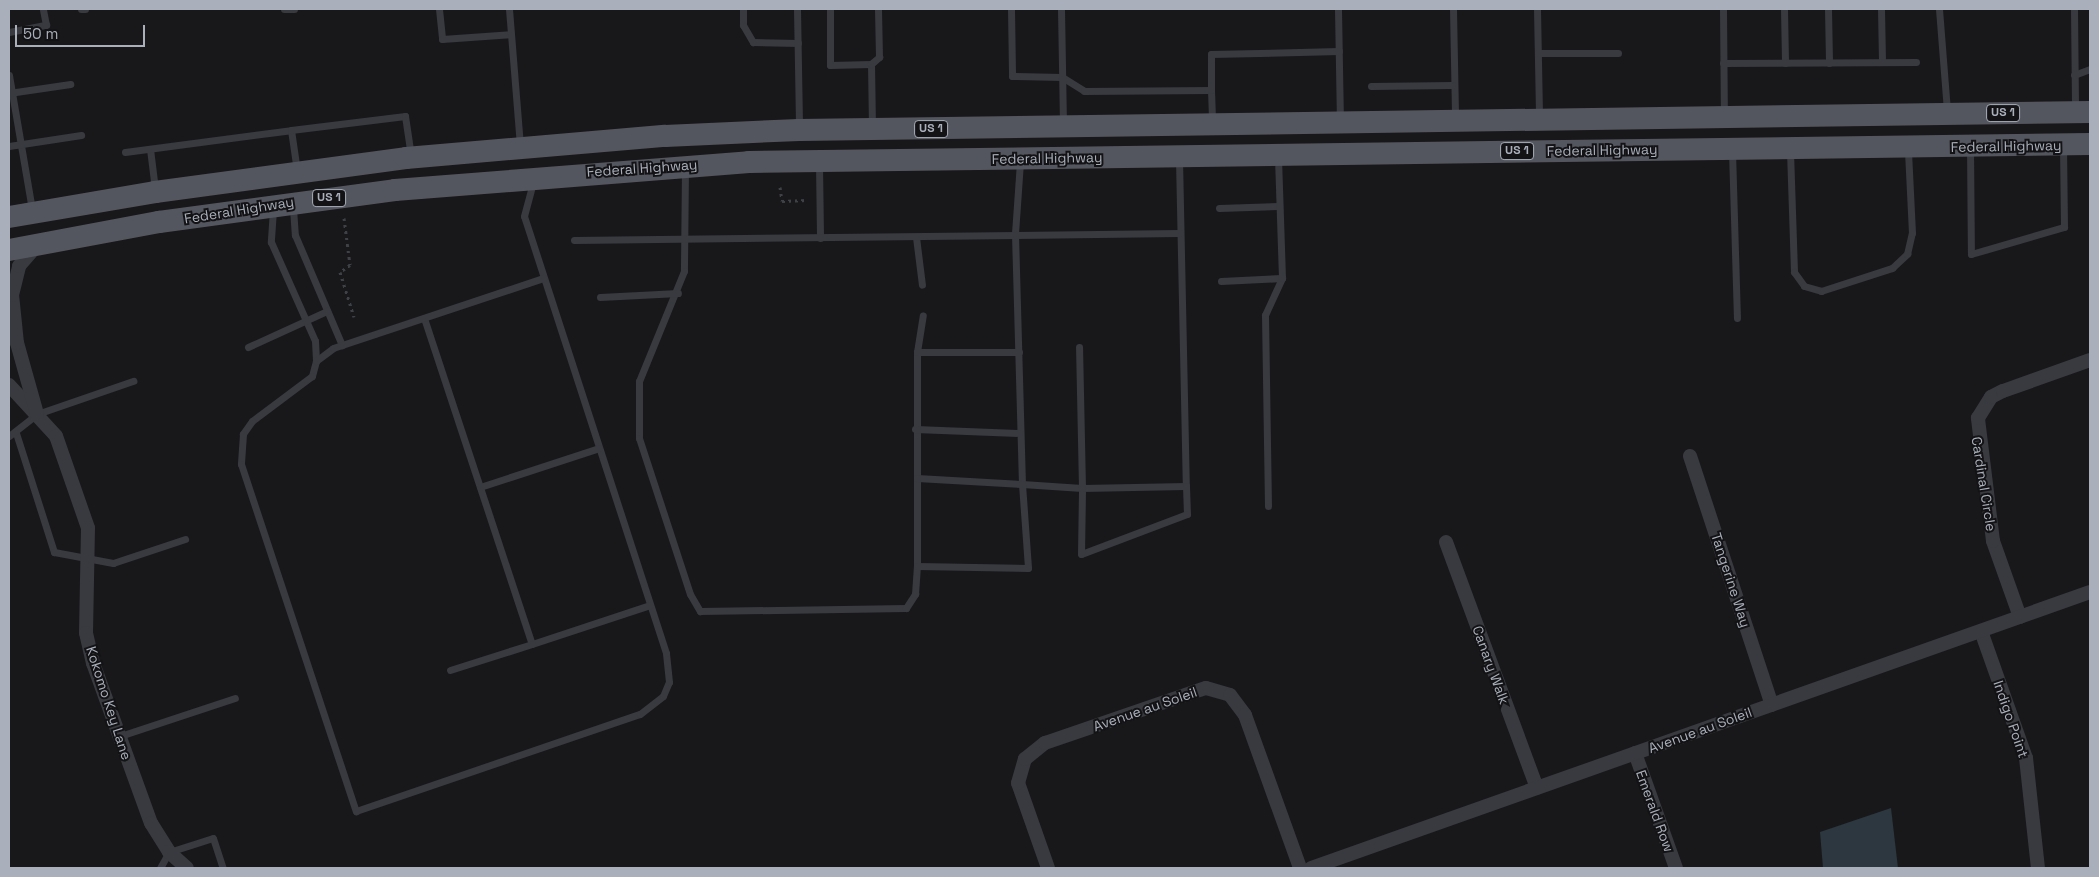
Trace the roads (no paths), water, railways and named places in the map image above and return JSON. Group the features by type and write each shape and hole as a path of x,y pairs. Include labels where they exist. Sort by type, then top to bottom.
{"main road":[{"name":"US 1","path":"9,217 155,192 409,157 520,146 799,130 2083,112"},
{"path":"1790,149 1814,132 1858,115"},
{"path":"1732,148 1762,131 1774,116"},
{"path":"819,161 842,142 915,139 943,128"},
{"path":"749,162 782,146 799,130"},
{"name":"Federal Highway","path":"9,250 141,226 283,204 536,176 685,165 749,162 1278,154 2090,144"},
{"path":"283,204 303,183 379,172 409,157"},
{"path":"141,226 179,206 256,189 266,176"}],"street":[{"name":"Kokomo Key Lane","path":"37,414 14,349 13,319 14,277 38,244"},
{"name":"Cardinal Circle","path":"2020,617 1993,541 1978,418 1992,397 2002,391 2090,360"},
{"name":"Kokomo Key Lane","path":"9,385 56,436 88,528 89,557 86,633 150,823 169,852 187,868"},
{"name":"Tangerine Way","path":"1690,456 1772,705"},
{"name":"Canary Walk","path":"1446,542 1537,788"},
{"name":"Avenue au Soleil","path":"1311,868 2090,592"},
{"name":"Indigo Point","path":"1981,631 2026,758 2038,868"},
{"name":"Avenue au Soleil","path":"1048,868 1018,783 1025,759 1045,743 1206,688 1230,695 1245,715 1300,868"},
{"name":"Emerald Row","path":"1635,753 1676,868"}],"lane":[{"path":"9,32 46,25 43,9"},
{"path":"284,9 294,9"},
{"path":"440,9 442,39 511,34"},
{"path":"509,9 520,146"},
{"path":"743,9 743,25 753,42 798,44"},
{"path":"797,9 799,130"},
{"path":"830,9 830,65 871,64 879,57 878,9"},
{"path":"1011,9 1012,76 1062,77 1084,91 1211,90"},
{"path":"1061,9 1064,126"},
{"path":"1338,9 1340,122"},
{"path":"1454,9 1452,85 1456,120"},
{"path":"1537,9 1539,120"},
{"path":"1723,9 1724,117"},
{"path":"1784,9 1785,63"},
{"path":"1828,9 1829,63"},
{"path":"1881,9 1882,62"},
{"path":"1939,9 1947,114"},
{"path":"2074,9 2074,75 2083,112"},
{"path":"1212,124 1211,54 1339,51"},
{"path":"1538,53 1618,53"},
{"path":"1723,63 1916,62"},
{"path":"871,64 872,130"},
{"path":"2074,75 2090,69"},
{"path":"9,75 10,93 21,144 32,213"},
{"path":"10,93 70,84"},
{"path":"1370,86 1452,85"},
{"path":"125,152 405,116 409,157"},
{"path":"291,130 297,172"},
{"path":"9,146 81,135"},
{"path":"1970,146 1971,254 2064,227 2063,145"},
{"path":"1790,149 1794,272 1804,286 1821,291 1901,262 1911,243 1908,147"},
{"path":"1732,148 1738,318"},
{"path":"150,149 155,192"},
{"path":"1268,506 1265,315 1282,278 1278,154"},
{"path":"1079,347 1082,488 1081,554 1187,514 1178,156"},
{"path":"917,566 1028,568 1020,433 1015,234 1020,158"},
{"path":"819,161 820,238"},
{"path":"685,165 687,239 678,293 639,381 639,438 694,605 700,611 906,608 915,594 917,566 915,429 917,352 923,315"},
{"path":"283,204 271,242 315,341 316,361 312,376 252,421 240,449 356,811 653,707 669,682 670,667 524,216 536,176"},
{"path":"283,204 342,345"},
{"path":"1219,208 1280,206"},
{"path":"574,240 1180,233"},
{"path":"916,237 922,285"},
{"path":"316,361 342,345 544,278"},
{"path":"1222,281 1282,278"},
{"path":"600,297 678,293"},
{"path":"248,347 327,311"},
{"path":"424,318 532,644"},
{"path":"917,352 1019,352"},
{"path":"133,382 37,414 12,434 54,552 113,563 185,539"},
{"path":"915,429 1020,433"},
{"path":"480,487 599,448"},
{"path":"916,478 1082,488 1186,486"},
{"path":"450,670 650,605"},
{"path":"120,736 235,698"},
{"path":"160,868 169,852 213,838 223,868"}]}
